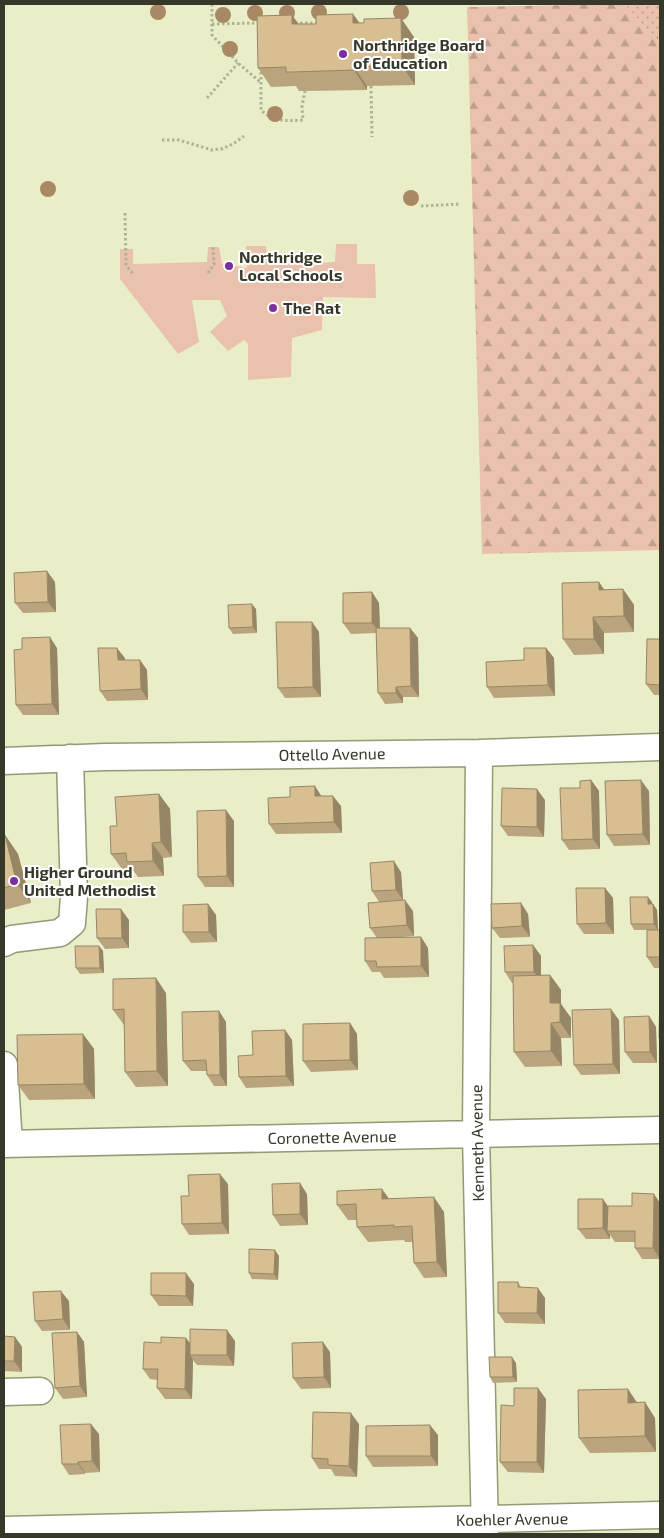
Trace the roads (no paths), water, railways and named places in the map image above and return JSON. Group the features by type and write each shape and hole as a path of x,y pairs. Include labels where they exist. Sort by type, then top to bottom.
{"street":[{"name":"Ottello Avenue","path":"4,761 70,758 479,753 660,748"},
{"name":"Kenneth Avenue","path":"479,753 476,1134 484,1527"},
{"path":"4,943 12,939 60,933 72,923 74,897 70,758"},
{"path":"4,1065 6,1144"},
{"name":"Coronette Avenue","path":"6,1144 660,1130"},
{"path":"4,1392 40,1391"},
{"name":"Koehler Avenue","path":"4,1530 484,1527 660,1515"}],"place":[{"name":"Northridge Board of Education","path":"343,54"},
{"name":"Northridge Local Schools","path":"229,266"},
{"name":"The Rat","path":"273,308"},
{"name":"Higher Ground United Methodist","path":"14,881"}]}
